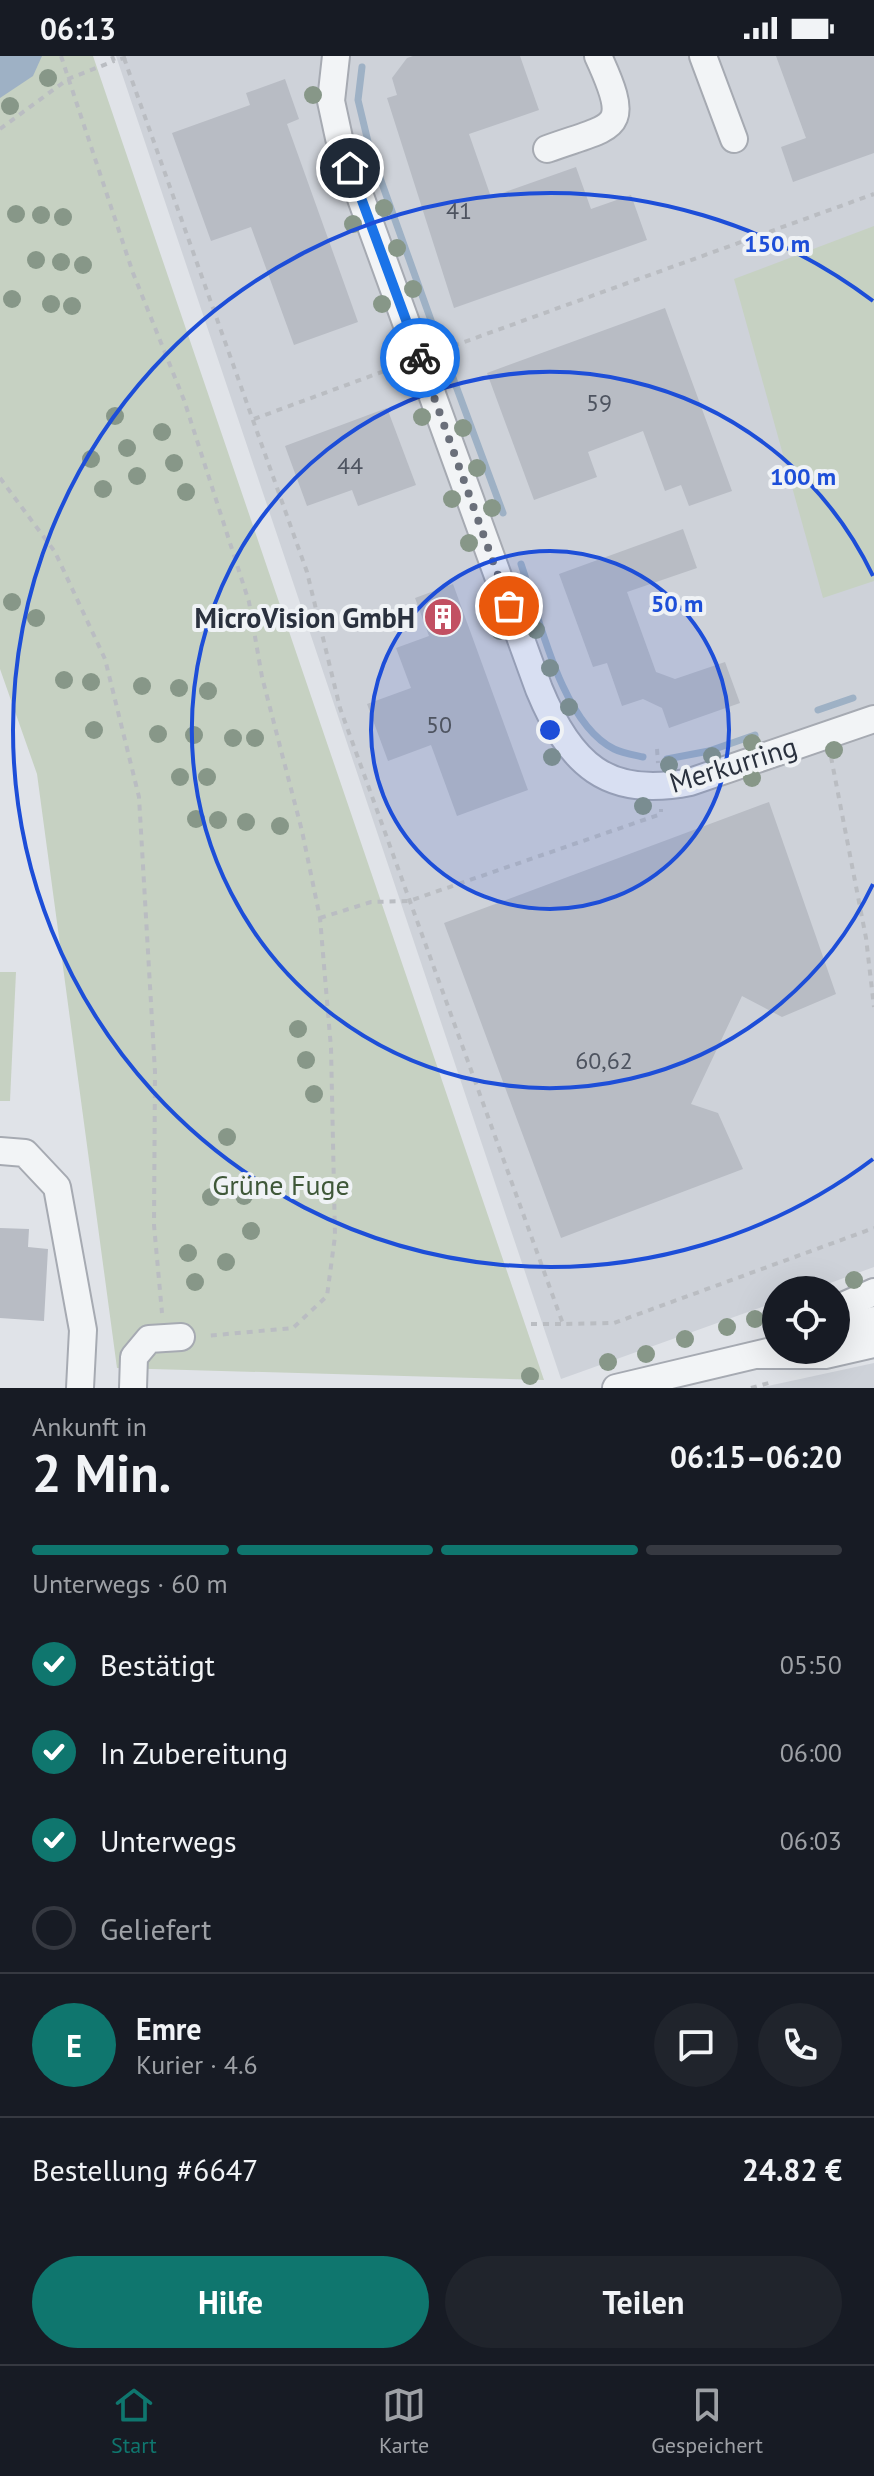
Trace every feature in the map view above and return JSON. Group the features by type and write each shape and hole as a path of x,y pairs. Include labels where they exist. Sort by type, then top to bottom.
{"street":[{"name":"Merkurring","path":"336,56 331,101 339,138 539,689 558,731 576,755 612,780 659,787 690,782 874,719"},
{"path":"547,149 607,127 615,118 617,96 598,56"},
{"path":"703,56 734,139"},
{"path":"0,1151 25,1153 57,1187 83,1330 80,1388"},
{"path":"850,1303 874,1292"},
{"path":"850,1319 874,1311"},
{"path":"850,1328 874,1320"},
{"path":"133,1388 134,1357 149,1339 181,1337"},
{"path":"850,1349 874,1344"},
{"path":"616,1388 762,1352"}],"path":[{"path":"0,478 55,552 105,659 139,797 155,1072 154,1225 163,1325 181,1337 293,1328 327,1296 335,1236 331,1048 320,918 302,831 262,677 249,602 184,400 133,273 61,56"},
{"path":"0,129 68,79 113,59 131,56"},
{"path":"124,58 307,572 340,708 563,1324"},
{"path":"432,353 874,194"},
{"path":"254,419 406,363"},
{"path":"831,757 866,938 874,1007"},
{"path":"320,918 371,902 409,901 661,814 661,803"},
{"path":"531,1324 614,1323 874,1228"}],"shaded area":[{"path":"116,56 874,56 874,1267 849,1276 762,1276 762,1307 561,1379"},
{"path":"874,1363 874,1388 759,1388"}],"green space":[{"name":"Grüne Fuge","path":"0,56 93,56 544,1380 117,1368 37,774 0,669"},
{"path":"874,226 874,581 823,598 734,279"},
{"path":"0,972 16,972 10,1101 0,1101"}],"water":[{"path":"0,56 42,56 33,76 0,98"}],"building":[{"path":"520,56 539,110 469,134 491,197 576,167 591,209 631,195 647,240 454,308 387,98 397,95 392,78 407,58"},
{"path":"776,56 874,56 874,153 793,182 781,147 806,138"},
{"path":"285,79 299,119 287,124 358,322 294,345 251,227 211,241 172,133 250,105 246,93"},
{"path":"665,308 732,491 689,506 681,485 665,491 643,431 588,452 597,477 534,500 487,373"},
{"path":"387,408 416,485 358,506 352,490 307,506 285,446"},
{"path":"683,529 697,568 627,592 656,672 675,679 725,662 740,703 669,728 662,708 643,699 622,706 607,663 593,667 559,574"},
{"path":"453,584 528,790 457,816 431,745 388,761 367,704 411,688 396,648 429,636 415,598"},
{"path":"769,802 836,994 782,1017 742,996 691,1104 718,1113 743,1169 561,1238 444,923"},
{"path":"0,1228 29,1229 28,1247 48,1249 44,1321 0,1318"}],"waterway":[{"path":"362,67 358,100 370,150 437,337"},
{"path":"446,359 503,513"},
{"path":"521,564 554,666 580,716 596,736 614,749 643,757"},
{"path":"818,710 853,698"},
{"path":"667,759 709,751 755,735"}],"way so far":[{"path":"420,358 509,606"}],"place":[{"name":"MicroVision GmbH","path":"443,617"}],"route":[{"path":"350,168 420,358"}]}
